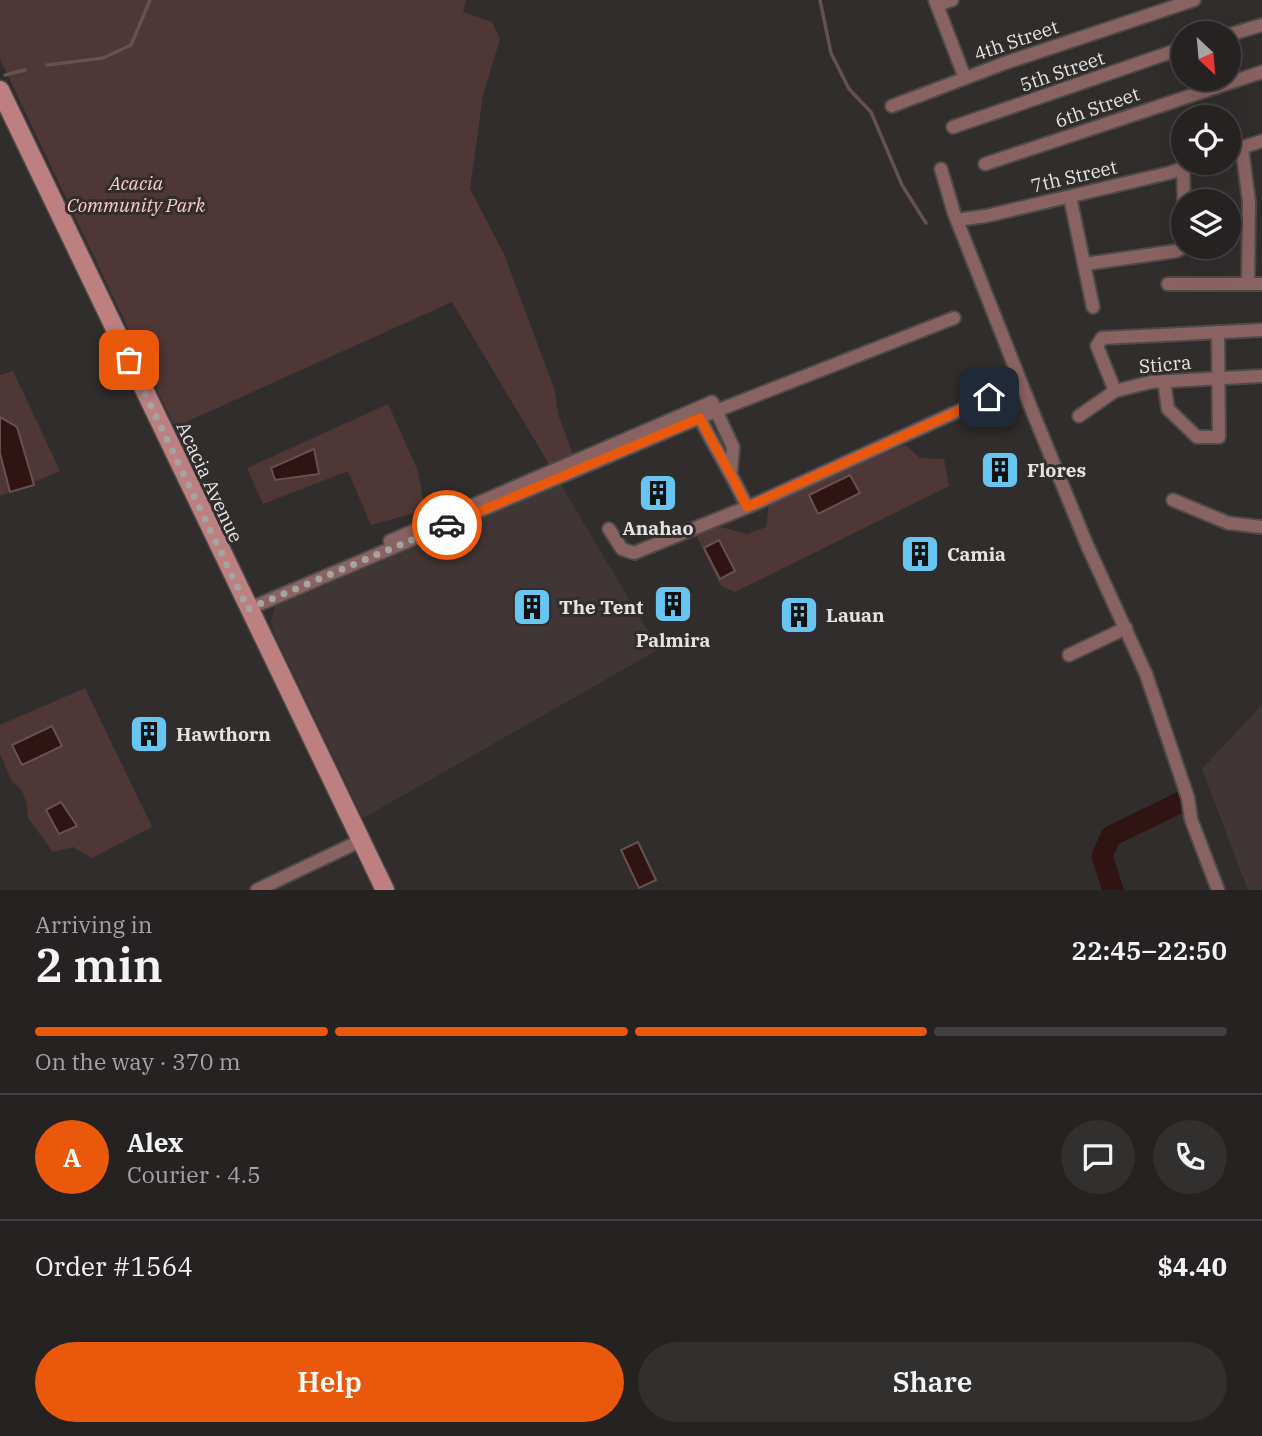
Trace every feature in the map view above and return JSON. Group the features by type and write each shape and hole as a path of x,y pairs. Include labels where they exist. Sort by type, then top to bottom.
{"street":[{"path":"952,0 936,3 965,78"},
{"name":"4th Street","path":"892,106 965,78 1195,0"},
{"path":"1241,31 1262,25"},
{"name":"5th Street","path":"953,127 1171,52"},
{"name":"6th Street","path":"985,164 1262,72"},
{"name":"Acacia Avenue","path":"0,90 385,890"},
{"path":"1248,283 1249,202 1242,148 1262,141"},
{"path":"941,169 957,220 1087,545 1126,628 1158,706 1188,798 1191,819 1218,890"},
{"name":"7th Street","path":"957,220 986,216 1171,172"},
{"path":"1070,197 1093,307"},
{"path":"1085,264 1171,252"},
{"path":"1168,284 1262,284"},
{"path":"246,606 716,411 954,318"},
{"path":"1115,391 1097,346 1102,338 1262,330"},
{"path":"1164,381 1168,409 1198,437 1215,438 1221,434 1218,332"},
{"name":"Sticra","path":"1079,416 1115,391 1164,381 1262,376"},
{"path":"609,529 622,549 634,553 747,507 989,397"},
{"path":"452,519 712,402 733,447 731,471"},
{"path":"700,418 717,454 731,471 747,507"},
{"path":"1173,500 1228,523 1262,527"},
{"path":"1069,655 1126,628"},
{"path":"257,890 360,841"}],"shaded area":[{"path":"0,417 17,427 34,485 10,492 0,453"},
{"path":"314,449 319,474 275,480 271,468"},
{"path":"850,475 860,493 818,514 809,495"},
{"path":"561,485 659,649 363,818 274,633 271,622 275,607"},
{"path":"719,540 735,571 720,579 704,548"},
{"path":"1262,705 1262,890 1248,890 1202,769"},
{"path":"52,726 62,746 22,765 12,745"},
{"path":"61,802 77,826 59,834 46,810"},
{"path":"638,842 656,880 639,888 621,850"}],"green space":[{"name":"Acacia Community Park","path":"0,0 466,0 463,12 492,22 500,39 483,95 470,189 504,254 555,391 558,414 573,454 549,464 452,302 175,427 0,59"},
{"path":"13,371 60,471 0,496 0,375"},
{"path":"388,404 418,471 425,510 371,525 348,471 263,504 247,468"},
{"path":"905,445 920,458 944,459 949,486 735,592 721,586 696,535 721,527 747,534 766,527 769,502"},
{"path":"85,688 152,827 92,858 73,847 53,852 28,818 27,803 21,789 12,782 0,754 0,725"}],"waterway":[{"path":"47,65 103,58 131,45 150,0"},
{"path":"820,0 831,53 849,89 871,112 902,185 926,223"},
{"path":"5,75 25,70"},
{"path":"1113,890 1102,856 1111,836 1183,801"}],"way so far":[{"path":"129,360 248,609 447,525"}],"place":[{"name":"Flores","path":"1000,470"},
{"name":"Anahao","path":"658,493"},
{"name":"Camia","path":"920,554"},
{"name":"Palmira","path":"673,604"},
{"name":"The Tent","path":"532,607"},
{"name":"Lauan","path":"799,615"},
{"name":"Hawthorn","path":"149,734"}],"route":[{"path":"447,525 700,418 717,454 731,471 747,507 989,397"}]}
